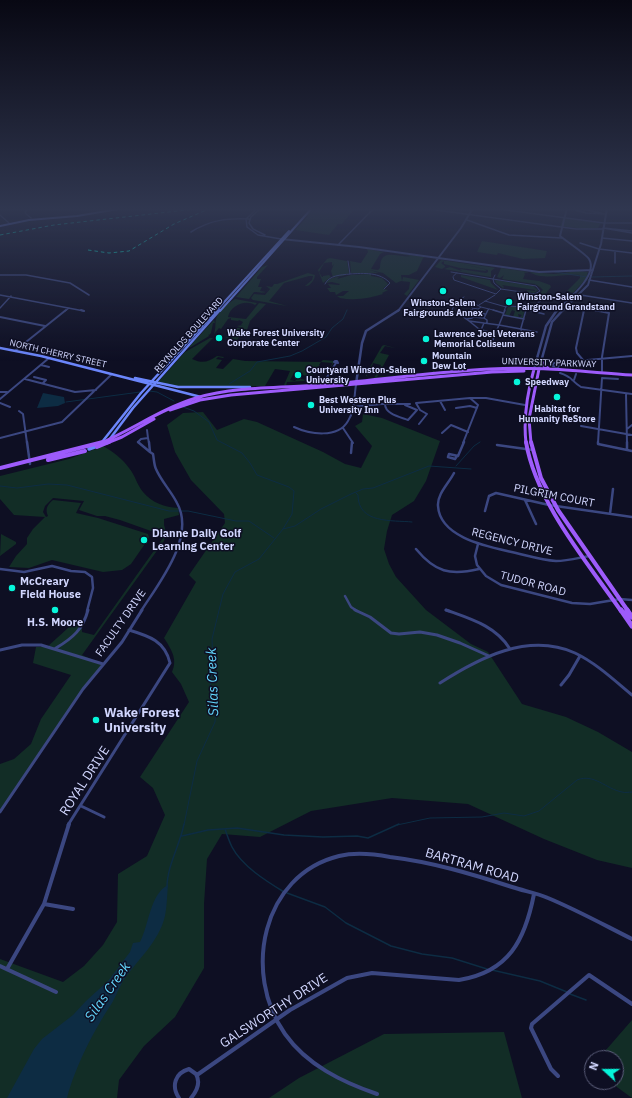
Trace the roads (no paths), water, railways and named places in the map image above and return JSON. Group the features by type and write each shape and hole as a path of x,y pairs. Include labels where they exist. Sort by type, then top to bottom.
{"main road":[{"name":"REYNOLDS BOULEVARD","path":"102,442 152,384 265,259"},
{"name":"NORTH CHERRY STREET","path":"0,348 16,350 49,358 205,398"},
{"path":"542,360 544,366 556,370"},
{"name":"UNIVERSITY PARKWAY","path":"486,371 534,370"},
{"path":"534,370 530,381 525,408 524,426 528,450 535,475 549,505 632,617"},
{"name":"UNIVERSITY PARKWAY","path":"539,370 560,373 632,376"},
{"path":"539,370 530,410 529,426 533,450 540,475 555,505 614,600 632,626"},
{"name":"UNIVERSITY PARKWAY","path":"0,469 89,449 122,437 176,407 205,398 486,371 556,370 632,376"},
{"path":"515,371 527,375 530,381"},
{"name":"UNIVERSITY PARKWAY","path":"29,463 110,439 173,406 198,396 261,388 356,383"},
{"name":"REYNOLDS BOULEVARD","path":"89,449 110,439 152,384"},
{"name":"NORTH CHERRY STREET","path":"152,384 189,388 261,388"},
{"path":"529,387 535,388"}],"street":[{"path":"294,427 306,433 318,435 343,428 348,421 363,339 366,331 400,310 437,259"},
{"path":"447,259 546,273 591,270"},
{"path":"534,370 549,320 578,295 590,281 591,264 589,259"},
{"path":"539,370 552,322 587,280 595,259"},
{"path":"348,261 350,274"},
{"path":"451,272 536,286 540,291 535,294"},
{"path":"458,273 453,277 454,280 496,294"},
{"path":"0,274 26,275 70,283 89,295"},
{"path":"325,284 330,278 350,274 370,274 384,278 390,283 384,289"},
{"path":"493,279 495,275"},
{"path":"337,279 342,276"},
{"path":"485,301 507,305 530,306 543,301 535,294 501,289 494,283 493,279"},
{"path":"587,280 632,287"},
{"path":"459,300 472,305 479,305 501,289"},
{"path":"0,294 84,311"},
{"path":"574,294 632,303"},
{"path":"0,308 11,296"},
{"path":"464,297 455,303 451,313 462,316 481,330 496,334"},
{"path":"472,305 471,307 473,309"},
{"path":"479,305 481,307 524,319"},
{"path":"493,340 507,305"},
{"path":"565,305 609,313 602,371"},
{"path":"522,338 521,329 526,310 530,306"},
{"path":"468,320 481,307"},
{"path":"16,350 69,308"},
{"path":"583,360 577,353 576,348 584,308"},
{"path":"462,316 473,309 479,309"},
{"path":"484,318 489,309"},
{"path":"526,310 544,314"},
{"path":"477,312 485,314"},
{"path":"0,316 46,326"},
{"path":"473,316 484,318 487,320 487,323"},
{"path":"468,320 537,332"},
{"path":"481,330 484,323"},
{"path":"562,363 632,356"},
{"path":"0,399 49,358"},
{"path":"322,385 336,363"},
{"path":"41,365 49,367"},
{"path":"560,373 570,375 576,384 581,386 601,391 632,394"},
{"path":"0,438 63,421 113,374"},
{"path":"574,381 576,374"},
{"path":"34,377 46,380 43,383"},
{"path":"618,379 602,378 598,444 632,451"},
{"path":"25,379 75,392 97,390"},
{"path":"0,392 8,392"},
{"path":"626,394 627,450"},
{"path":"457,456 478,405 470,398"},
{"path":"419,424 427,414 420,410 416,403 486,398 530,410"},
{"path":"440,401 445,410"},
{"path":"0,403 10,407"},
{"path":"351,408 385,404 410,404"},
{"path":"385,404 385,408 388,412 408,420 417,410 405,404"},
{"path":"456,408 470,406 477,408"},
{"path":"19,411 23,414 29,463"},
{"path":"442,433 451,425 468,432"},
{"path":"627,429 632,425"},
{"path":"580,426 632,435"},
{"path":"343,428 353,443 351,453"},
{"path":"147,430 148,438"},
{"name":"FACULTY DRIVE","path":"0,812 83,689 129,630 176,556 182,534 182,513 156,468 153,454 150,452 140,445 138,442 143,438 148,438 150,452"},
{"path":"497,445 533,450"},
{"name":"REGENCY DRIVE","path":"454,473 439,499 438,506 440,515 448,527 456,533 478,544 553,561 587,556"},
{"path":"610,514 613,489"},
{"name":"PILGRIM COURT","path":"485,511 488,498 492,494 499,494 549,505 632,517"},
{"path":"524,499 536,524"},
{"path":"416,549 430,565 445,571 458,573 479,570 475,559 478,544"},
{"path":"0,569 22,572 52,566 71,571 85,572 92,577 93,585 84,626 73,638 56,648"},
{"name":"TUDOR ROAD","path":"479,570 501,585 572,603 590,604 620,599 632,600"},
{"path":"345,596 355,610 372,619 384,630 394,634 405,634 421,631 430,633 466,645 490,656"},
{"path":"446,610 491,629 504,640 510,649"},
{"name":"ROYAL DRIVE","path":"7,969 44,904 68,826 170,663 168,655 159,641 129,630"},
{"path":"0,650 22,644 41,645 56,648 103,664"},
{"path":"440,683 479,659 510,649 530,645 545,645 561,648 580,656 597,667 632,695"},
{"path":"561,685 569,675 580,656"},
{"path":"81,806 104,817"},
{"name":"BARTRAM ROAD","path":"377,1094 338,1080 319,1068 291,1041 276,1020 267,998 262,971 262,949 266,929 279,899 291,883 303,872 317,863 347,854 368,854 396,857 453,868 546,897 632,939"},
{"name":"GALSWORTHY DRIVE","path":"197,1075 276,1020 321,992 355,976 388,974 459,980 482,975 507,958 516,945 527,926 534,894"},
{"path":"44,904 73,909"},
{"path":"0,966 56,992"},
{"path":"558,1076 551,1069 531,1028 532,1024 589,975 632,1004"},
{"path":"179,1098 176,1094 174,1085 178,1074 183,1070 189,1069 194,1071 198,1080 198,1089 191,1098"}],"water":[{"path":"43,393 64,397 65,403 58,406 37,408"},
{"path":"168,885 166,912 158,934 123,981 112,1003 98,1025 80,1061 67,1098 7,1098 34,1049 42,1039 73,1015 108,981 130,952 133,943 140,942 157,895"}],"waterway":[{"path":"555,272 587,277"},
{"path":"592,277 632,276"},
{"path":"229,384 250,371 257,362 290,356 326,337 332,328 343,319 347,310"},
{"name":"Silas Creek","path":"149,391 157,392 174,401"},
{"name":"Silas Creek","path":"66,402 140,392"},
{"name":"Silas Creek","path":"183,407 194,411 209,422 217,440 242,453 257,475 289,487 294,491 292,514 283,529"},
{"path":"456,466 474,446 480,442"},
{"path":"283,529 295,526 321,509 351,494 363,489 373,488 429,466 471,469"},
{"path":"0,486 17,488 48,484 67,485 169,511 188,511 236,521 249,521 274,538"},
{"path":"356,493 364,511 370,516 378,519 412,522"},
{"name":"Silas Creek","path":"184,825 197,761 215,722 216,709 210,687 213,662 212,639 223,594 235,572 259,559 283,529"},
{"path":"397,825 430,818 482,817 504,813 524,816 539,811 577,780 583,778 589,778 622,792 632,792"},
{"name":"Silas Creek","path":"167,887 171,863 180,840 184,824"},
{"path":"182,836 208,830 237,828 284,835 323,837 357,836 368,838 399,824"},
{"path":"225,829 236,854 248,867 284,892"},
{"path":"287,893 325,907 346,923 391,946 422,954 452,958 487,969"},
{"path":"492,970 540,981 567,992"},
{"path":"570,994 586,1000"}],"place":[{"name":"Winston-Salem Fairgrounds Annex","path":"443,291"},
{"name":"Winston-Salem Fairground Grandstand","path":"509,302"},
{"name":"Wake Forest University Corporate Center","path":"219,338"},
{"name":"Lawrence Joel Veterans Memorial Coliseum","path":"426,339"},
{"name":"Mountain Dew Lot","path":"424,361"},
{"name":"Courtyard Winston-Salem University","path":"298,375"},
{"name":"Speedway","path":"517,382"},
{"name":"Habitat for Humanity ReStore","path":"557,397"},
{"name":"Best Western Plus University Inn","path":"311,405"},
{"name":"Dianne Daily Golf Learning Center","path":"144,540"},
{"name":"McCreary Field House","path":"12,588"},
{"name":"H.S. Moore","path":"55,610"},
{"name":"Wake Forest University","path":"96,720"}]}
